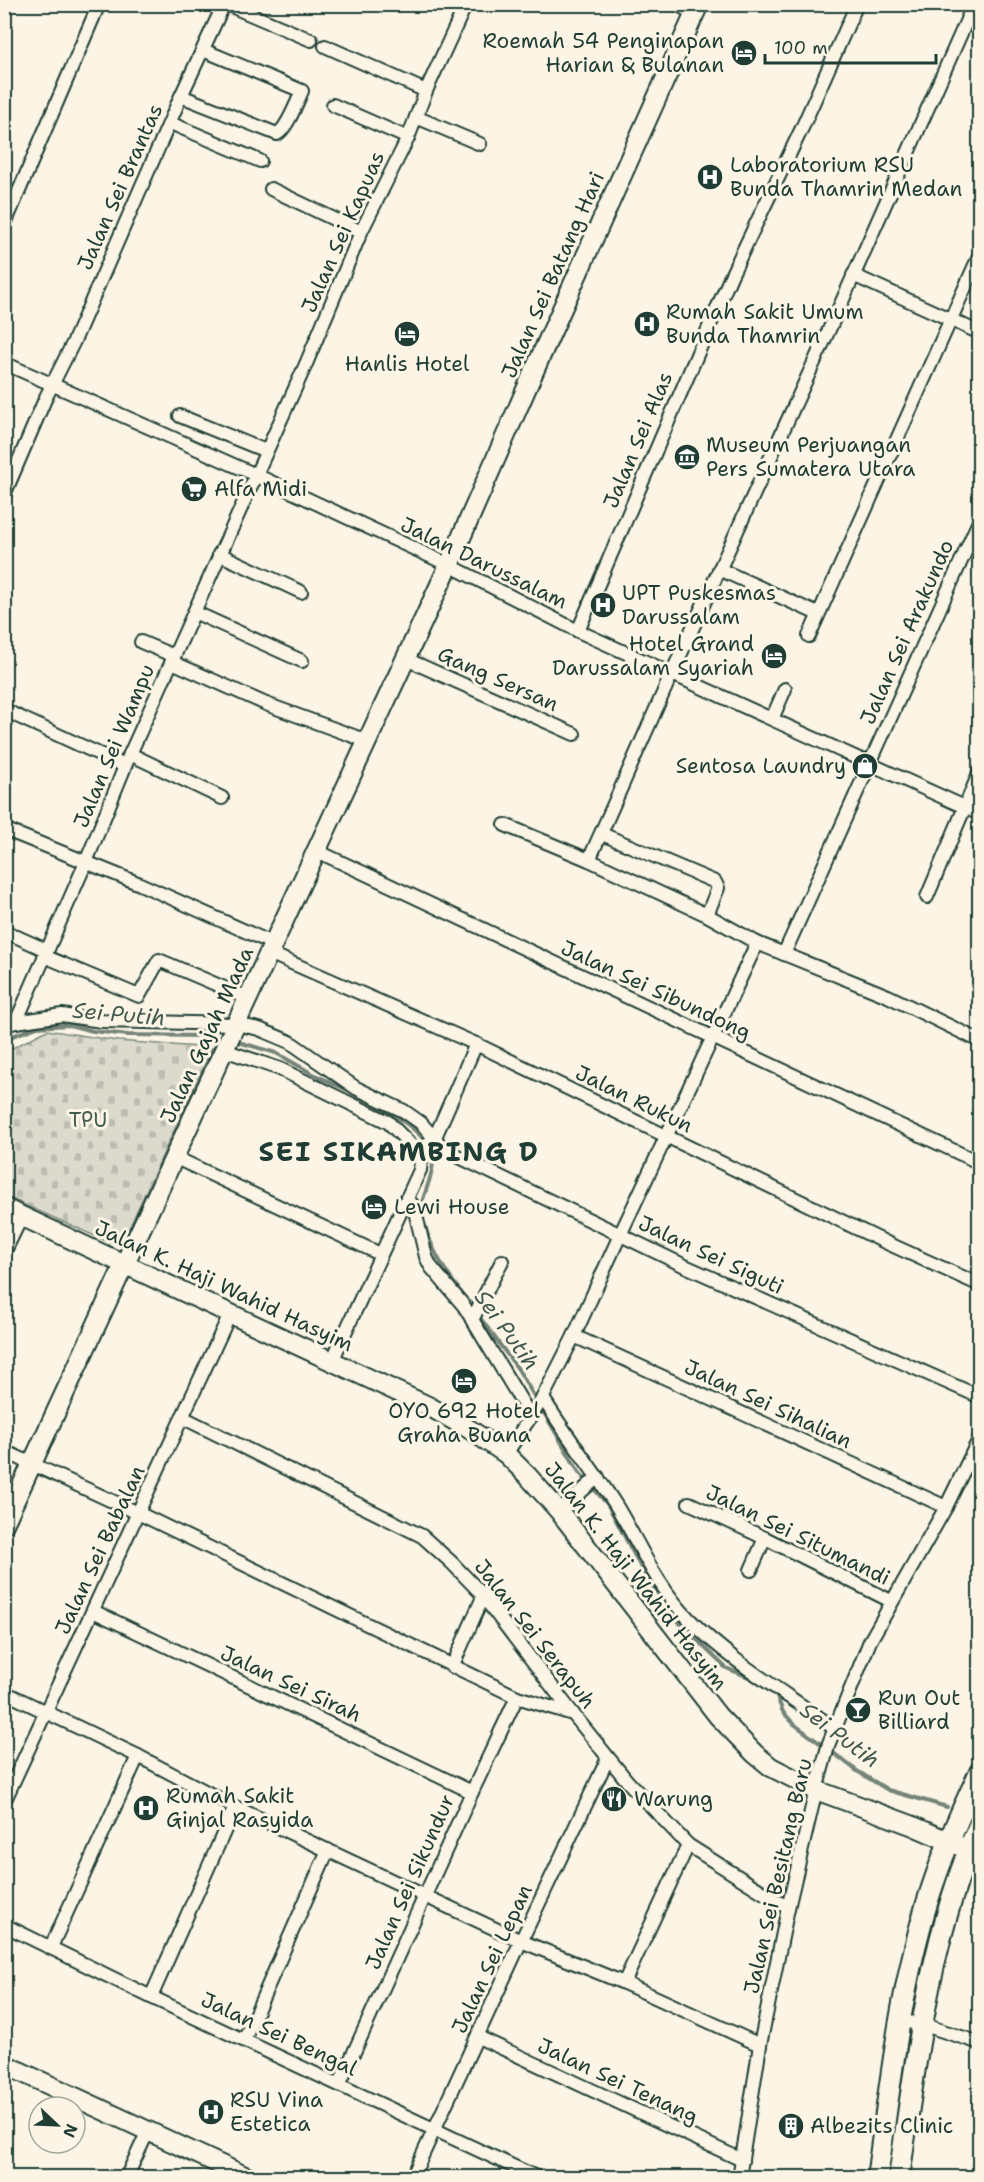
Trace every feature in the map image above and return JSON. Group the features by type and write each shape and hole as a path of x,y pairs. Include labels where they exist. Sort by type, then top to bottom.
{"main road":[{"path":"899,2178 921,2024 950,1901 970,1837 971,1812 980,1772"},
{"path":"877,2178 900,2021 927,1904 970,1837"}],"street":[{"path":"4,226 99,4"},
{"path":"225,4 311,40"},
{"name":"Jalan Sei Brantas","path":"4,495 225,4"},
{"name":"Jalan Sei Kapuas","path":"256,475 306,364 361,232 408,138 426,91 466,4"},
{"path":"676,4 697,9"},
{"name":"Jalan Sei Alas","path":"578,630 726,287 802,128 857,4"},
{"path":"590,860 974,4"},
{"name":"Jalan Sei Batang Hari","path":"449,565 697,9"},
{"path":"325,46 426,91"},
{"path":"182,96 277,134 281,133 297,104 302,91 203,50"},
{"path":"333,105 408,138"},
{"path":"416,117 480,144"},
{"path":"170,123 260,161"},
{"path":"271,189 361,232"},
{"path":"808,636 980,254"},
{"path":"853,275 980,333"},
{"name":"Jalan Darussalam","path":"4,363 256,475 449,565 578,630 980,814"},
{"path":"180,416 266,451"},
{"name":"Jalan Sei Wampu","path":"10,1023 86,862 130,754 256,475"},
{"name":"Jalan Sei Arakundo","path":"784,954 980,519"},
{"path":"219,554 301,592"},
{"name":"Jalan Gajah Mada","path":"4,1524 449,565"},
{"path":"719,569 818,614"},
{"path":"194,612 302,661"},
{"path":"141,642 266,704 367,741"},
{"name":"Gang Sersan","path":"406,659 574,734"},
{"path":"772,719 785,689"},
{"path":"4,710 125,766"},
{"path":"130,754 222,798"},
{"path":"927,897 963,806 980,771"},
{"path":"505,825 590,860 707,915 757,943 888,996 980,1041"},
{"name":"Jalan Rukun","path":"4,829 140,884 887,1243 980,1285"},
{"path":"602,834 715,882 718,888 707,915"},
{"name":"Jalan Sei Sibundong","path":"317,851 980,1163"},
{"path":"4,931 45,953 139,996 159,960 248,998"},
{"path":"506,1454 537,1407 574,1336 757,943"},
{"path":"10,1023 62,1015 101,1021 236,1025 259,1029 290,1042 356,1088 413,1117 427,1145"},
{"path":"332,1361 420,1170 427,1145 476,1044"},
{"path":"225,1048 280,1069 388,1122 427,1145"},
{"name":"Jalan Sei Siguti","path":"427,1145 440,1146 685,1266 980,1397"},
{"path":"174,1157 380,1254"},
{"path":"407,1198 414,1207 426,1257 431,1267 475,1316 537,1407 574,1447 592,1482 636,1538 664,1590 688,1619 749,1669 835,1729"},
{"name":"Jalan K. Haji Wahid Hasyim","path":"4,1208 430,1407 469,1429 506,1454 559,1510 711,1707 739,1740 771,1767 816,1791 911,1825 970,1837"},
{"path":"4,1253 22,1216"},
{"path":"475,1316 502,1261"},
{"name":"Jalan Sei Babalan","path":"4,1802 230,1314"},
{"name":"Jalan Sei Sihalian","path":"574,1336 946,1507"},
{"name":"Jalan Sei Serapuh","path":"182,1417 422,1536 451,1562 483,1597 608,1758 687,1845 788,1908"},
{"name":"Jalan Sei Besitang Baru","path":"739,2178 760,2045 788,1908 829,1743 870,1641 946,1507 980,1437"},
{"path":"4,1451 138,1513 517,1697 573,1714"},
{"path":"559,1510 592,1482"},
{"name":"Jalan Sei Situmandi","path":"688,1503 765,1538 891,1601"},
{"path":"752,1570 765,1538"},
{"path":"452,1666 483,1597"},
{"name":"Jalan Sei Sirah","path":"93,1611 472,1792"},
{"path":"4,1692 138,1756 235,1807 521,1941 624,1983 760,2045"},
{"name":"Jalan Sei Sikundur","path":"340,2084 517,1697"},
{"path":"51,1947 138,1756"},
{"name":"Jalan Sei Lepan","path":"412,2178 608,1758"},
{"path":"151,1996 235,1807"},
{"path":"624,1983 687,1845"},
{"path":"244,2040 328,1850"},
{"name":"Jalan Sei Bengal","path":"4,1925 538,2178"},
{"path":"900,2021 921,2024 980,2043"},
{"name":"Jalan Sei Tenang","path":"478,2037 742,2160"},
{"path":"4,2064 249,2178"},
{"path":"126,2178 148,2131"}],"green space":[{"name":"TPU","path":"47,1030 118,1041 212,1048 124,1239 108,1242 5,1196 5,1052"}],"waterway":[{"name":"Sei Putih","path":"4,1039 37,1027 69,1025 93,1031 128,1035 205,1036 222,1039"},
{"name":"Sei Putih","path":"235,1041 276,1053 354,1093"},
{"name":"Sei Putih","path":"361,1097 415,1130 430,1149 433,1166 420,1210"},
{"name":"Sei Putih","path":"424,1223 441,1264 466,1299"},
{"name":"Sei Putih","path":"478,1315 518,1369 579,1472 608,1505 647,1579 682,1626 726,1668 758,1681"},
{"name":"Sei Putih","path":"775,1692 783,1712 794,1724 825,1747"},
{"name":"Sei Putih","path":"831,1751 857,1771 888,1790 947,1807"}],"place":[{"name":"Roemah 54 Penginapan Harian & Bulanan","path":"744,53"},
{"name":"Laboratorium RSU Bunda Thamrin Medan","path":"710,177"},
{"name":"Rumah Sakit Umum Bunda Thamrin","path":"647,324"},
{"name":"Hanlis Hotel","path":"407,334"},
{"name":"Museum Perjuangan Pers Sumatera Utara","path":"687,457"},
{"name":"Alfa Midi","path":"194,489"},
{"name":"UPT Puskesmas Darussalam","path":"603,605"},
{"name":"Hotel Grand Darussalam Syariah","path":"774,656"},
{"name":"Sentosa Laundry","path":"865,766"},
{"name":"Lewi House","path":"374,1207"},
{"name":"OYO 692 Hotel Graha Buana","path":"464,1381"},
{"name":"Run Out Billiard","path":"858,1710"},
{"name":"Warung","path":"614,1799"},
{"name":"Rumah Sakit Ginjal Rasyida","path":"146,1808"},
{"name":"RSU Vina Estetica","path":"211,2112"},
{"name":"Albezits Clinic","path":"791,2126"}],"district":[{"name":"SEI SIKAMBING D","path":"399,1151"}]}
